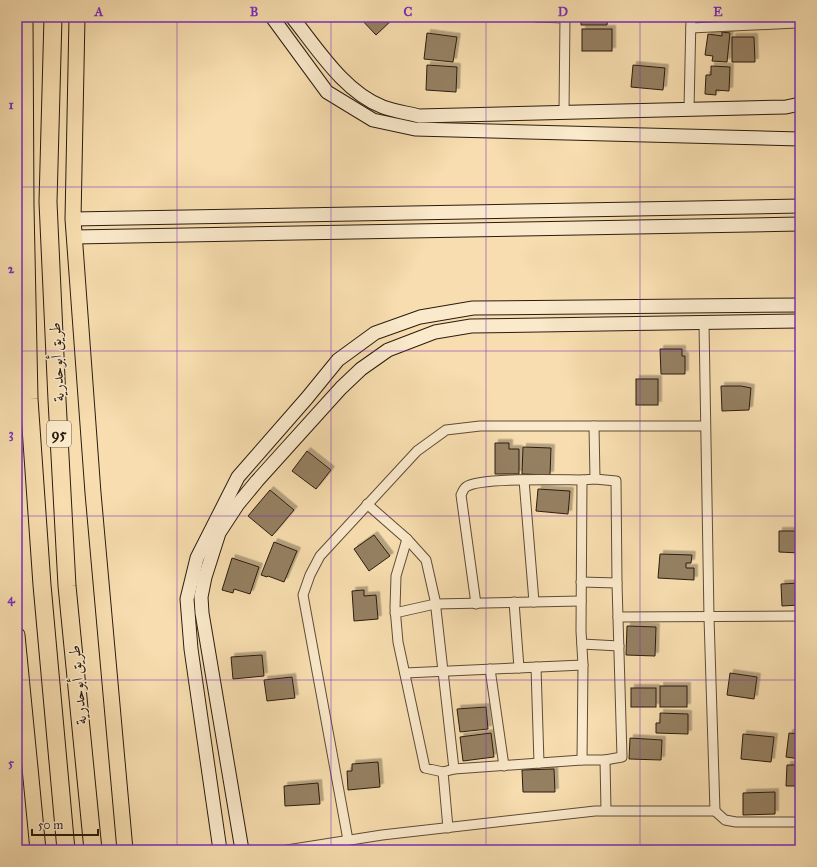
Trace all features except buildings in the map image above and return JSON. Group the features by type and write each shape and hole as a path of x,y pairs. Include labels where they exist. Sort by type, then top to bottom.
{"highway":[{"name":"طريق أبوحدرية","path":"24,17 28,399 42,585 66,850"},
{"name":"طريق أبوحدرية","path":"53,17 48,202 57,400 67,586 93,850"}],"main road":[{"path":"77,17 73,219 74,237 93,493 125,850"},
{"path":"17,635 18,666 38,850"}],"street":[{"path":"272,17 327,92 373,120 414,129 800,138"},
{"path":"536,17 565,18 564,112"},
{"path":"689,109 691,17"},
{"path":"296,19 345,82 359,94 383,107 419,116 786,107 800,104"},
{"path":"691,28 797,23 800,20"},
{"path":"73,219 800,206"},
{"path":"74,237 800,224"},
{"path":"220,850 191,649 187,599 193,572 197,558 238,477 338,360 376,333 420,316 472,308 800,305"},
{"path":"242,850 202,613 201,597 205,576 219,533 238,504 257,480 341,388 361,369 388,350 419,337 435,332 471,326 800,321"},
{"path":"704,323 709,616 715,811"},
{"path":"348,840 303,595 310,575 320,556 417,451 446,430 480,426 705,426"},
{"path":"594,426 595,479"},
{"path":"407,539 396,576 395,613 398,642 425,768 443,772 454,769 582,760 605,760 622,757 617,583 616,480 502,480 477,483 466,487 461,495 476,604"},
{"path":"524,480 534,602"},
{"path":"582,480 582,760"},
{"path":"367,504 407,539 426,560 435,604 454,769"},
{"path":"581,582 617,583"},
{"path":"395,613 435,604 581,601"},
{"path":"514,602 519,668"},
{"path":"618,617 800,616"},
{"path":"582,644 619,646"},
{"path":"405,673 583,665"},
{"path":"536,667 539,763"},
{"path":"490,669 504,766"},
{"path":"605,760 606,810"},
{"path":"443,772 448,828"},
{"path":"287,850 348,840 606,810 715,811 726,820 736,822 800,822"}]}
